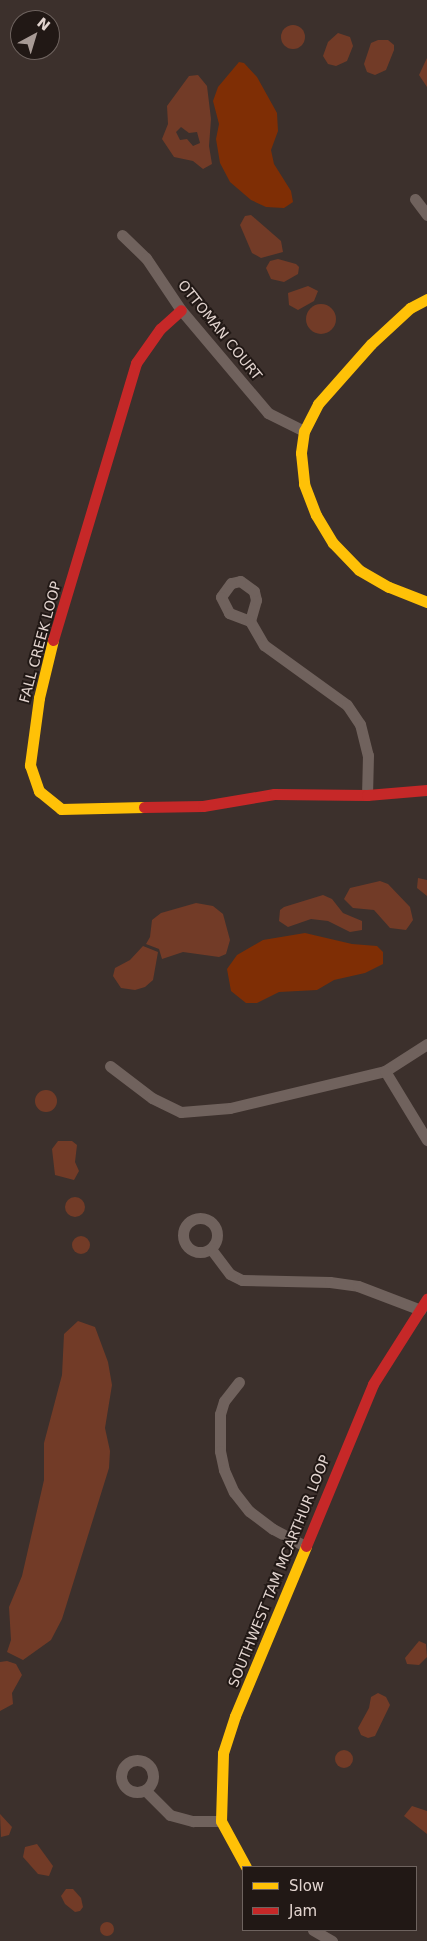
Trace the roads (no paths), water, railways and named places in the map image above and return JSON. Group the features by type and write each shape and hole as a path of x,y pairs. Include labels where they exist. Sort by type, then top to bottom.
{"street":[{"path":"415,199 427,215"},
{"name":"OTTOMAN COURT","path":"122,235 146,258 181,310 268,413 304,432"},
{"path":"427,299 410,308 346,370 318,404 304,432 301,453 304,484 316,515 333,543 359,570 389,588 427,602"},
{"name":"FALL CREEK LOOP","path":"181,310 160,329 136,363 122,402 102,484 57,626 39,698 30,765 39,792 61,810 203,806 274,794 367,794 427,790"},
{"path":"250,621 264,645 348,705 360,724 368,756 367,794"},
{"path":"110,1066 152,1098 181,1112 230,1108 385,1071 427,1044"},
{"path":"385,1071 427,1140"},
{"path":"211,1249 230,1274 242,1280 330,1282 358,1286 421,1310"},
{"name":"SOUTHWEST TAM MCARTHUR LOOP","path":"245,1866 221,1821 220,1794 223,1753 305,1546 373,1384 427,1299"},
{"path":"239,1382 224,1401 220,1414 220,1451 224,1470 234,1492 249,1512 305,1546"},
{"path":"145,1790 170,1815 193,1821 221,1821"},
{"path":"315,1931 332,1941"}]}
